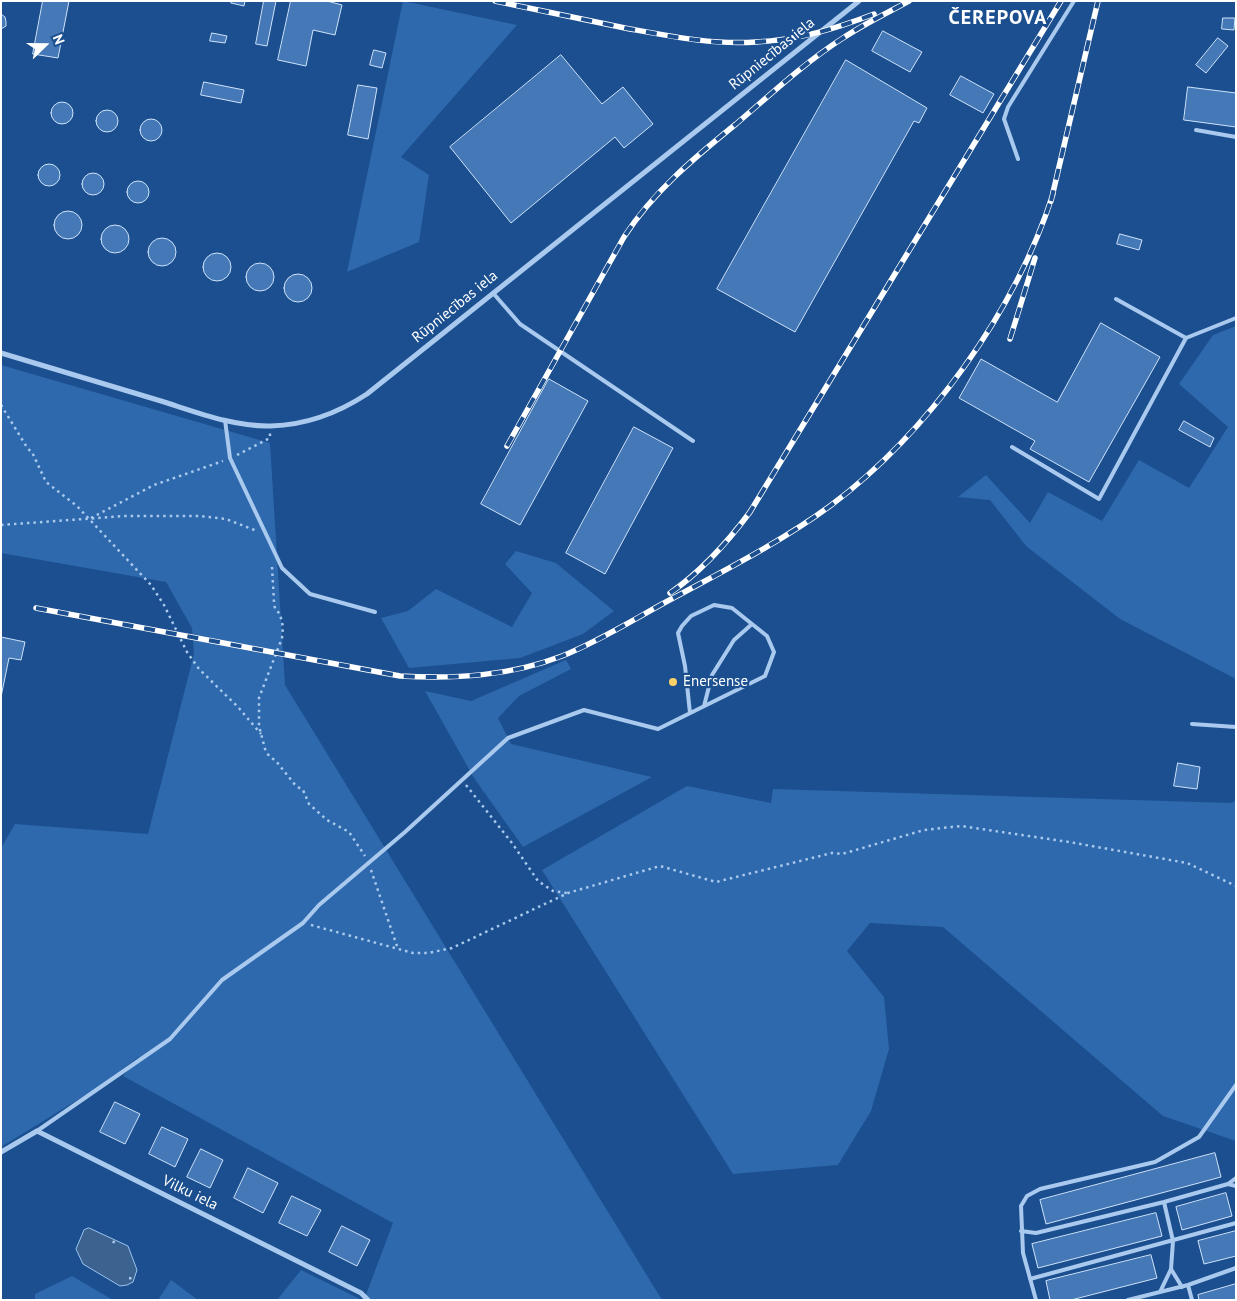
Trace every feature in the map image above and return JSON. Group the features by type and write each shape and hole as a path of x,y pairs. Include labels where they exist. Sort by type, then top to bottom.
{"street":[{"name":"Rūpniecības iela","path":"1,353 225,420 271,426 314,420 367,394 859,1"},
{"path":"1,1152 37,1130"},
{"name":"Vilku iela","path":"37,1130 361,1293 368,1300"}],"lane":[{"path":"1018,159 1004,120 1008,107 1074,1"},
{"path":"1196,130 1236,137"},
{"path":"493,293 520,324 693,441"},
{"path":"1116,299 1186,338"},
{"path":"1012,447 1099,499 1186,338 1236,318"},
{"path":"225,420 230,458 282,568 310,594 375,612"},
{"path":"37,1130 170,1040 222,980 303,923 319,905 508,738 584,710 658,729 765,676 774,652 767,636 732,608 714,605 691,616 678,633 685,666 690,713"},
{"path":"704,706 712,675 734,640 752,624"},
{"path":"1192,724 1236,727"},
{"path":"1036,1300 1023,1252 1021,1231 1021,1206 1027,1196 1040,1189 1155,1162 1199,1138 1236,1085"},
{"path":"1021,1231 1036,1233 1164,1202 1228,1184 1236,1178"},
{"path":"1228,1184 1236,1186"},
{"path":"1160,1292 1171,1269 1173,1241 1164,1202"},
{"path":"1030,1279 1236,1223"},
{"path":"1128,1300 1182,1287 1236,1268"},
{"path":"1171,1269 1182,1287"},
{"path":"1188,1285 1192,1300"}],"path":[{"path":"1,405 28,449 32,452 46,482 77,506 151,585 164,605 187,652 200,669 238,707 262,735"},
{"path":"89,519 154,486 230,458 270,438 271,426"},
{"path":"1,526 125,516 198,516 226,519 265,535"},
{"path":"278,559 272,563 274,577 272,594 275,609 280,614 283,627 282,638 259,698 258,712 265,749 296,786 303,790 309,804 327,820 349,832 369,862 398,949"},
{"path":"462,780 512,843 538,881 552,891 568,893"},
{"path":"303,923 413,953 428,953 452,948 568,893 660,866 716,882 832,854 842,854 924,830 961,826 1070,842 1187,863 1236,886"},
{"path":"113,1244 115,1240"},
{"path":"129,1278 135,1280"}],"shaded area":[{"path":"403,1 517,25 401,157 429,175 419,242 347,272"},
{"path":"1236,326 1236,679 1120,619 1026,546 990,500 958,497 986,475 1030,523 1048,492 1102,521 1139,460 1189,488 1228,427 1179,384 1213,335"},
{"path":"1,365 270,443 285,685 662,1300 364,1300 393,1223 123,1076 140,1056 97,1088 1,1147 1,848 15,824 148,834 194,654 192,628 166,582 1,553"},
{"path":"516,551 556,563 614,611 583,634 520,658 409,668 381,618 408,611 436,589 512,627 532,593 505,564"},
{"path":"566,660 571,669 519,696 498,718 511,744 652,777 523,847 474,778 425,691 471,701"},
{"path":"687,786 771,803 773,789 1231,803 1236,801 1236,1141 1163,1116 943,927 870,923 847,951 884,997 889,1049 871,1111 838,1165 733,1174 542,870"},
{"path":"89,1228 128,1246 137,1270 133,1282 120,1286 83,1264 76,1249 84,1230"},
{"path":"301,1270 362,1300 277,1300"},
{"path":"72,1276 113,1300 35,1300 35,1294"},
{"path":"171,1280 198,1300 158,1300"}],"building":[{"path":"43,1 69,1 58,58 33,54"},
{"path":"232,1 245,1 244,6 231,3"},
{"path":"264,1 276,1 267,46 256,44"},
{"path":"291,1 327,1 342,5 335,35 313,30 306,66 278,60"},
{"path":"1,14 5,17 6,26 1,29"},
{"path":"1223,18 1235,18 1234,30 1222,29"},
{"path":"883,31 922,52 910,72 872,51"},
{"path":"212,33 227,36 225,43 210,41"},
{"path":"1218,38 1228,46 1206,73 1196,65"},
{"path":"374,50 386,53 382,68 370,65"},
{"path":"561,55 602,104 623,87 653,124 624,148 615,137 511,223 450,147"},
{"path":"846,60 927,108 919,123 914,121 795,332 717,289"},
{"path":"961,76 994,94 983,113 950,95"},
{"path":"204,82 244,90 241,103 201,95"},
{"path":"358,85 377,88 368,139 348,135"},
{"path":"1188,87 1236,93 1236,127 1184,120"},
{"path":"62,102 70,105 73,113 70,121 62,124 54,121 51,113 54,105"},
{"path":"107,110 115,113 118,121 115,129 107,132 99,129 96,121 99,113"},
{"path":"151,119 159,122 162,130 159,138 151,141 143,138 140,130 143,122"},
{"path":"49,164 57,167 60,175 57,183 49,186 41,183 38,175 41,167"},
{"path":"93,173 101,176 104,184 101,192 93,195 85,192 82,184 85,176"},
{"path":"138,181 146,184 149,192 146,200 138,203 130,200 127,192 130,184"},
{"path":"68,211 78,215 82,225 78,235 68,239 58,235 54,225 58,215"},
{"path":"115,225 125,229 129,239 125,249 115,253 105,249 101,239 105,229"},
{"path":"1120,234 1142,240 1139,250 1117,244"},
{"path":"162,238 172,242 176,252 172,262 162,266 152,262 148,252 152,242"},
{"path":"217,253 227,257 231,267 227,277 217,281 207,277 203,267 207,257"},
{"path":"260,263 270,267 274,277 270,287 260,291 250,287 246,277 250,267"},
{"path":"298,274 308,278 312,288 308,298 298,302 288,298 284,288 288,278"},
{"path":"1101,323 1160,357 1089,482 1030,449 1035,441 959,398 981,359 1057,402"},
{"path":"549,379 588,401 520,525 481,504"},
{"path":"1184,421 1214,438 1210,447 1179,430"},
{"path":"634,427 673,448 605,574 566,553"},
{"path":"1,637 25,642 21,660 9,658 1,697"},
{"path":"1178,763 1200,767 1197,789 1174,786"},
{"path":"115,1102 140,1114 125,1144 100,1132"},
{"path":"162,1127 188,1139 175,1167 149,1154"},
{"path":"201,1149 223,1160 210,1188 187,1177"},
{"path":"1215,1153 1221,1177 1046,1224 1040,1200"},
{"path":"248,1168 278,1183 263,1213 234,1198"},
{"path":"1226,1193 1232,1216 1182,1230 1176,1207"},
{"path":"292,1196 321,1210 307,1236 279,1223"},
{"path":"1156,1213 1162,1236 1038,1268 1032,1244"},
{"path":"342,1226 370,1240 357,1266 329,1252"},
{"path":"1236,1231 1236,1256 1204,1264 1198,1241"},
{"path":"1151,1255 1157,1278 1071,1300 1050,1300 1046,1281"},
{"path":"1236,1284 1236,1300 1199,1300 1198,1295"}],"railway":[{"path":"495,1 658,34 740,43 772,41 802,36 831,29 874,14"},
{"path":"507,446 624,237 661,190 705,150 815,58 867,23 909,1"},
{"path":"670,593 713,556 750,512 1061,1"},
{"path":"1051,201 1098,1"},
{"path":"36,608 400,676 442,677 503,672 542,663 577,650 736,564 812,519 866,476 901,443 934,406 992,325 1016,282 1037,238 1053,194"},
{"path":"1010,339 1035,258"}],"place":[{"name":"Enersense","path":"673,682"}],"district":[{"name":"ČEREPOVA","path":"998,18"}]}
